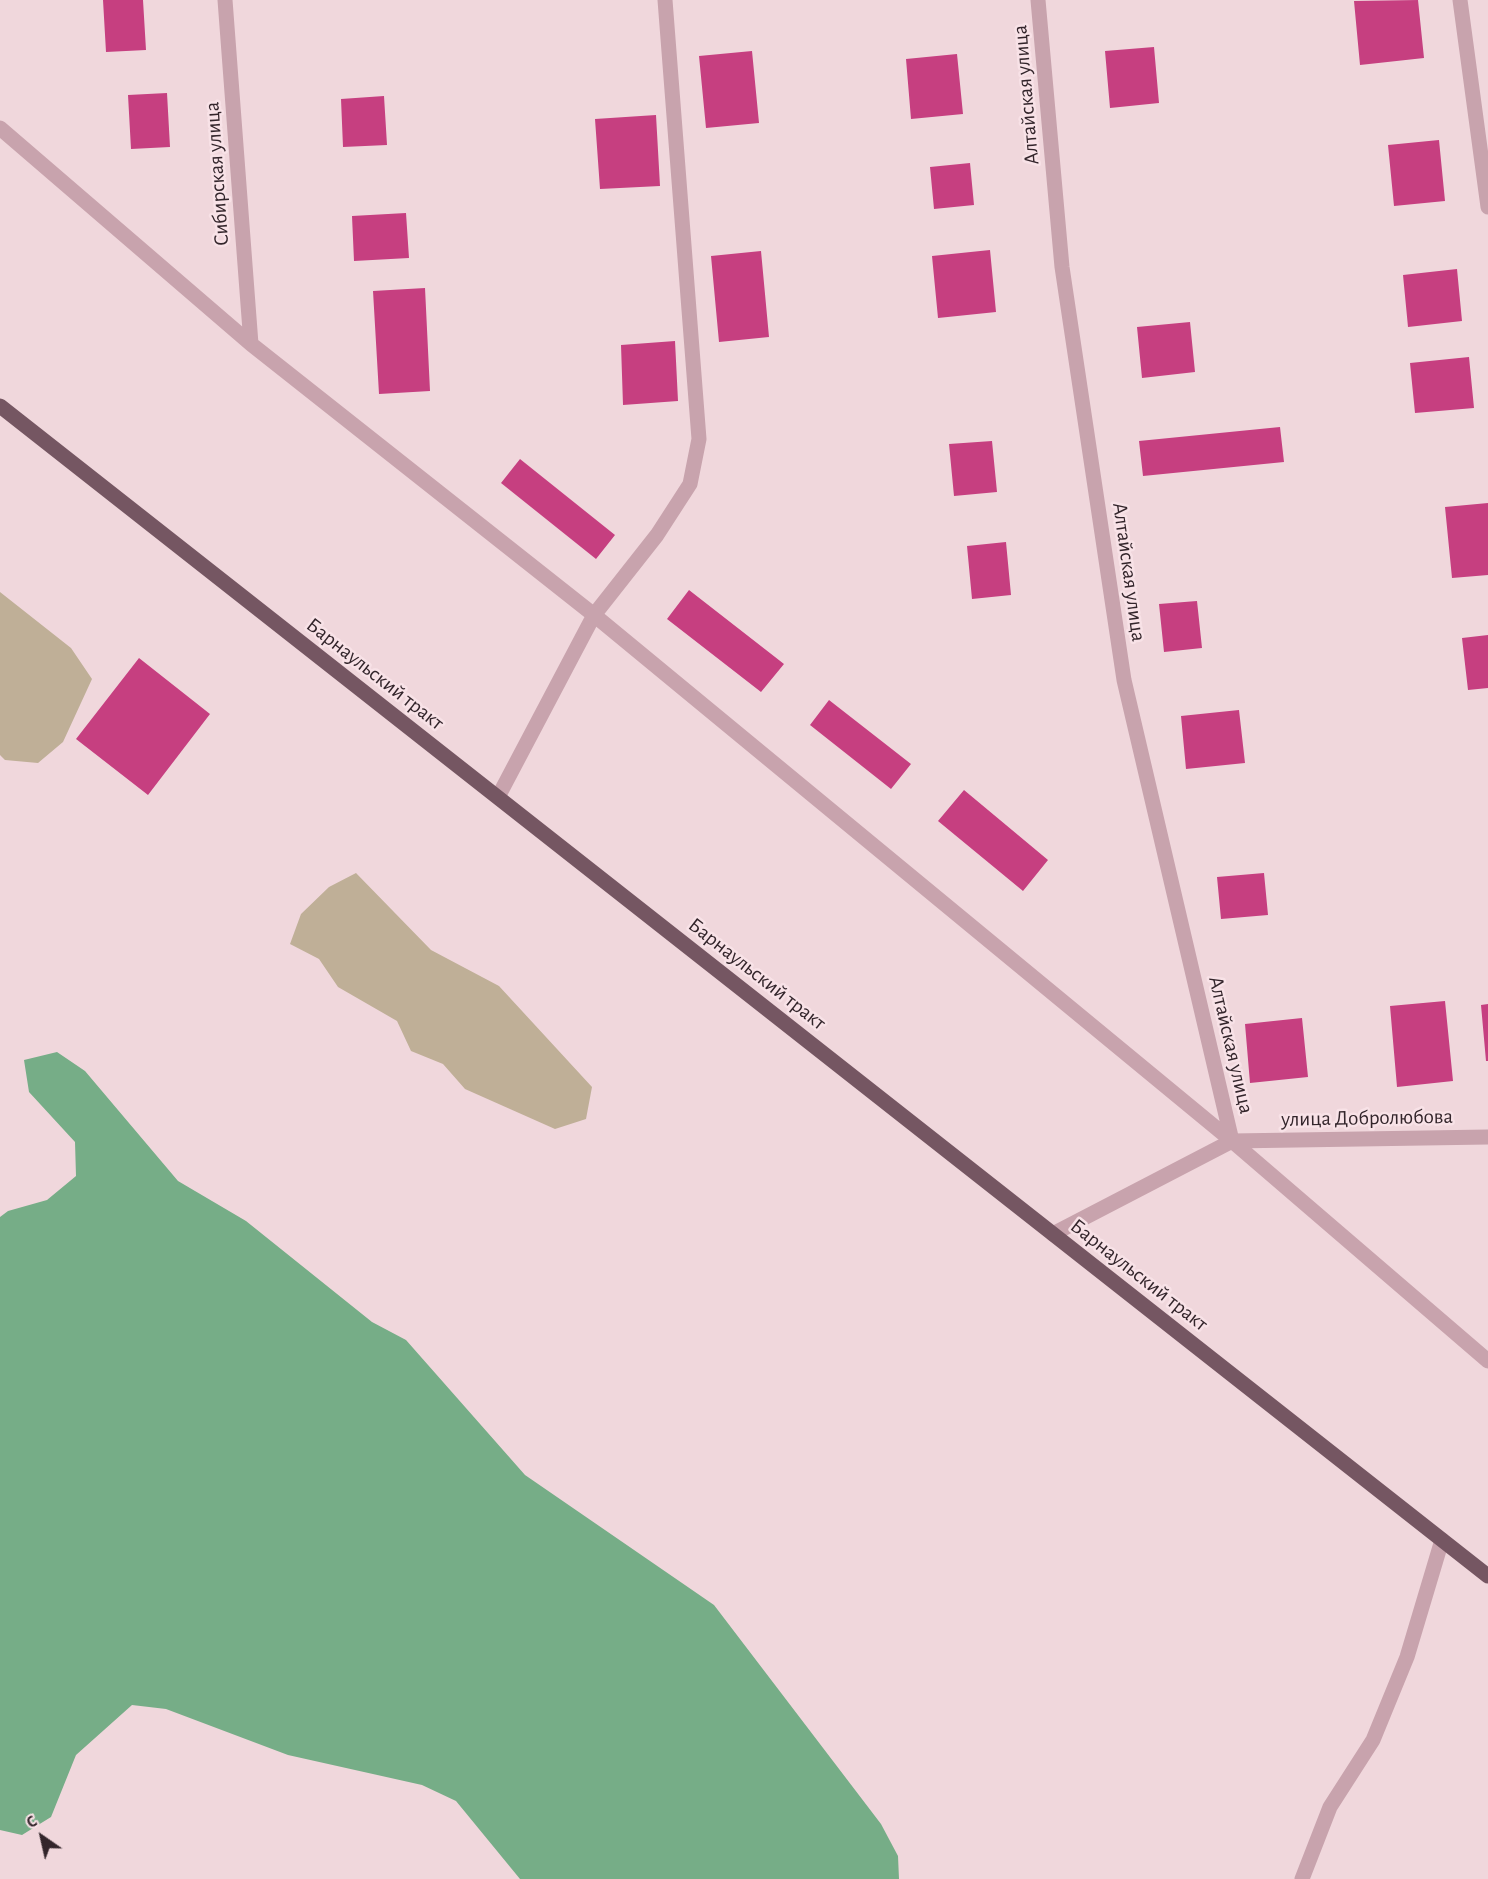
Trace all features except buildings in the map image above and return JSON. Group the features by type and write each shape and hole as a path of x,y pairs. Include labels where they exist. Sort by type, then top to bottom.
{"main road":[{"name":"Барнаульский тракт","path":"0,406 1488,1576"}],"street":[{"name":"Сибирская улица","path":"225,0 251,344"},
{"path":"498,797 594,615 657,535 690,484 699,439 665,0"},
{"name":"Алтайская улица","path":"1038,0 1062,267 1124,680 1232,1141"},
{"path":"1460,0 1488,207"},
{"path":"0,128 251,344 594,615 1232,1141 1488,1361"},
{"name":"улица Добролюбова","path":"1053,1234 1232,1141 1488,1137"},
{"path":"1302,1879 1330,1807 1373,1740 1407,1657 1442,1540"}],"shaded area":[{"path":"0,592 71,648 92,679 63,742 38,763 5,760 0,755"},
{"path":"356,873 431,950 499,986 592,1087 586,1119 555,1129 465,1089 443,1064 411,1051 397,1021 338,987 319,959 290,944 301,914 329,887"},
{"path":"57,1052 85,1071 178,1181 246,1221 372,1322 406,1340 525,1475 714,1605 881,1824 898,1856 899,1879 520,1879 456,1801 422,1785 288,1755 166,1709 132,1705 76,1755 51,1817 22,1835 0,1830 0,1217 8,1211 47,1200 76,1176 75,1142 29,1092 24,1060"}]}
